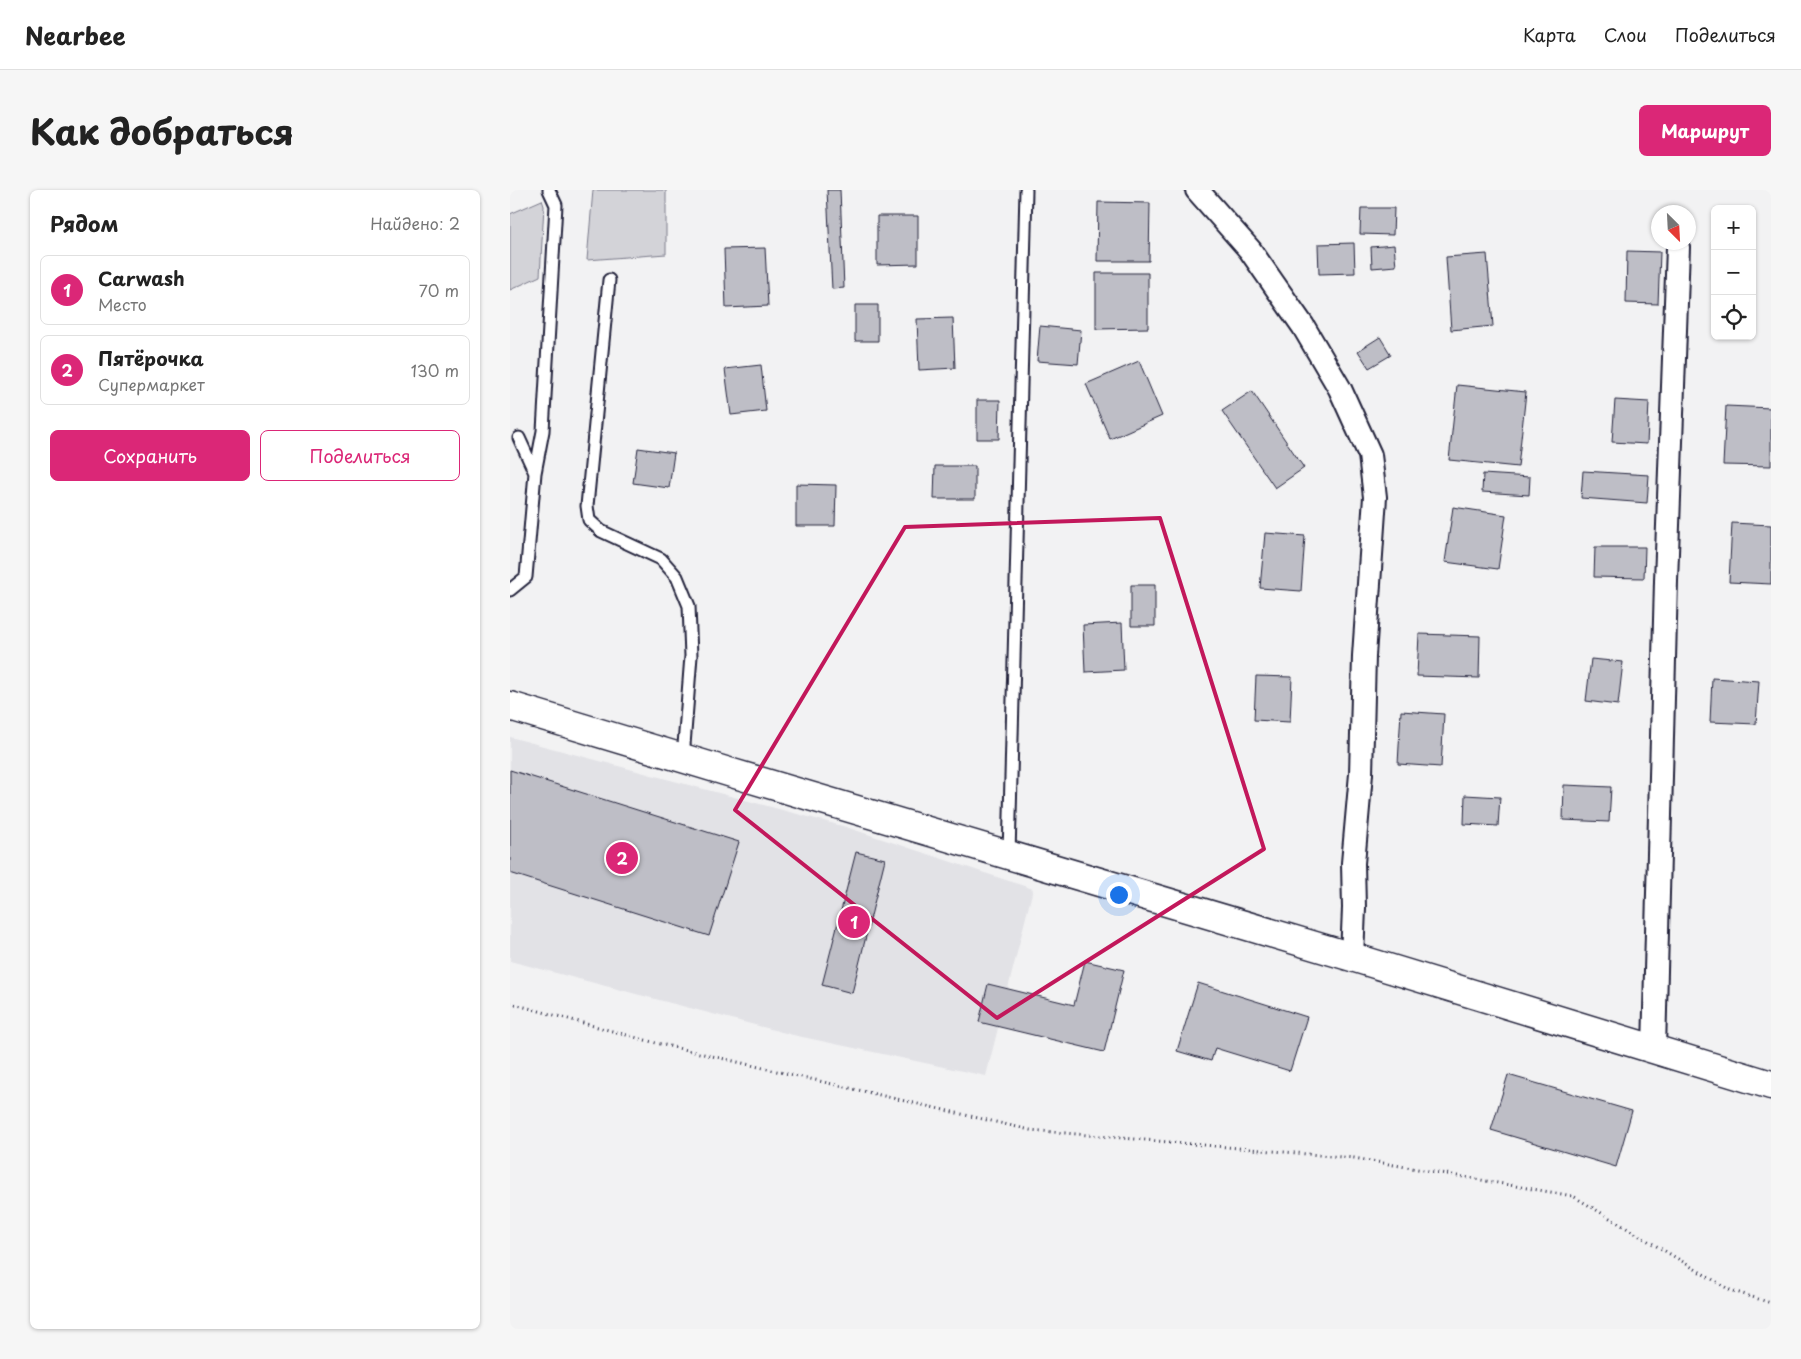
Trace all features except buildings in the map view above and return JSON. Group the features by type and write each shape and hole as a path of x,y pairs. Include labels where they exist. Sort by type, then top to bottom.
{"main road":[{"path":"510,706 1352,957 1771,1085"}],"street":[{"path":"1197,190 1250,250 1303,326 1340,389 1370,456 1375,497 1364,656 1361,774 1353,863 1352,957"},
{"path":"1654,1049 1666,581 1678,250"}],"lane":[{"path":"510,590 526,577 535,473 543,431 556,205 549,190"},
{"path":"1009,855 1026,190"},
{"path":"609,280 587,506 588,520 601,531 661,559 677,577 689,606 691,656 683,758"},
{"path":"519,438 535,473"}],"path":[{"path":"510,1003 656,1043 1030,1130 1354,1158 1573,1196 1730,1290 1771,1303"}],"highlighted area":[{"path":"1160,518 1264,849 997,1018 735,810 905,527"}],"shaded area":[{"path":"593,190 666,190 666,254 587,260"},
{"path":"542,200 544,206 540,276 510,290 510,214"},
{"path":"510,737 846,827 1033,889 986,1076 793,1035 510,961"}],"place":[{"name":"Пятёрочка","path":"622,858"},
{"name":"Carwash","path":"854,922"}]}
